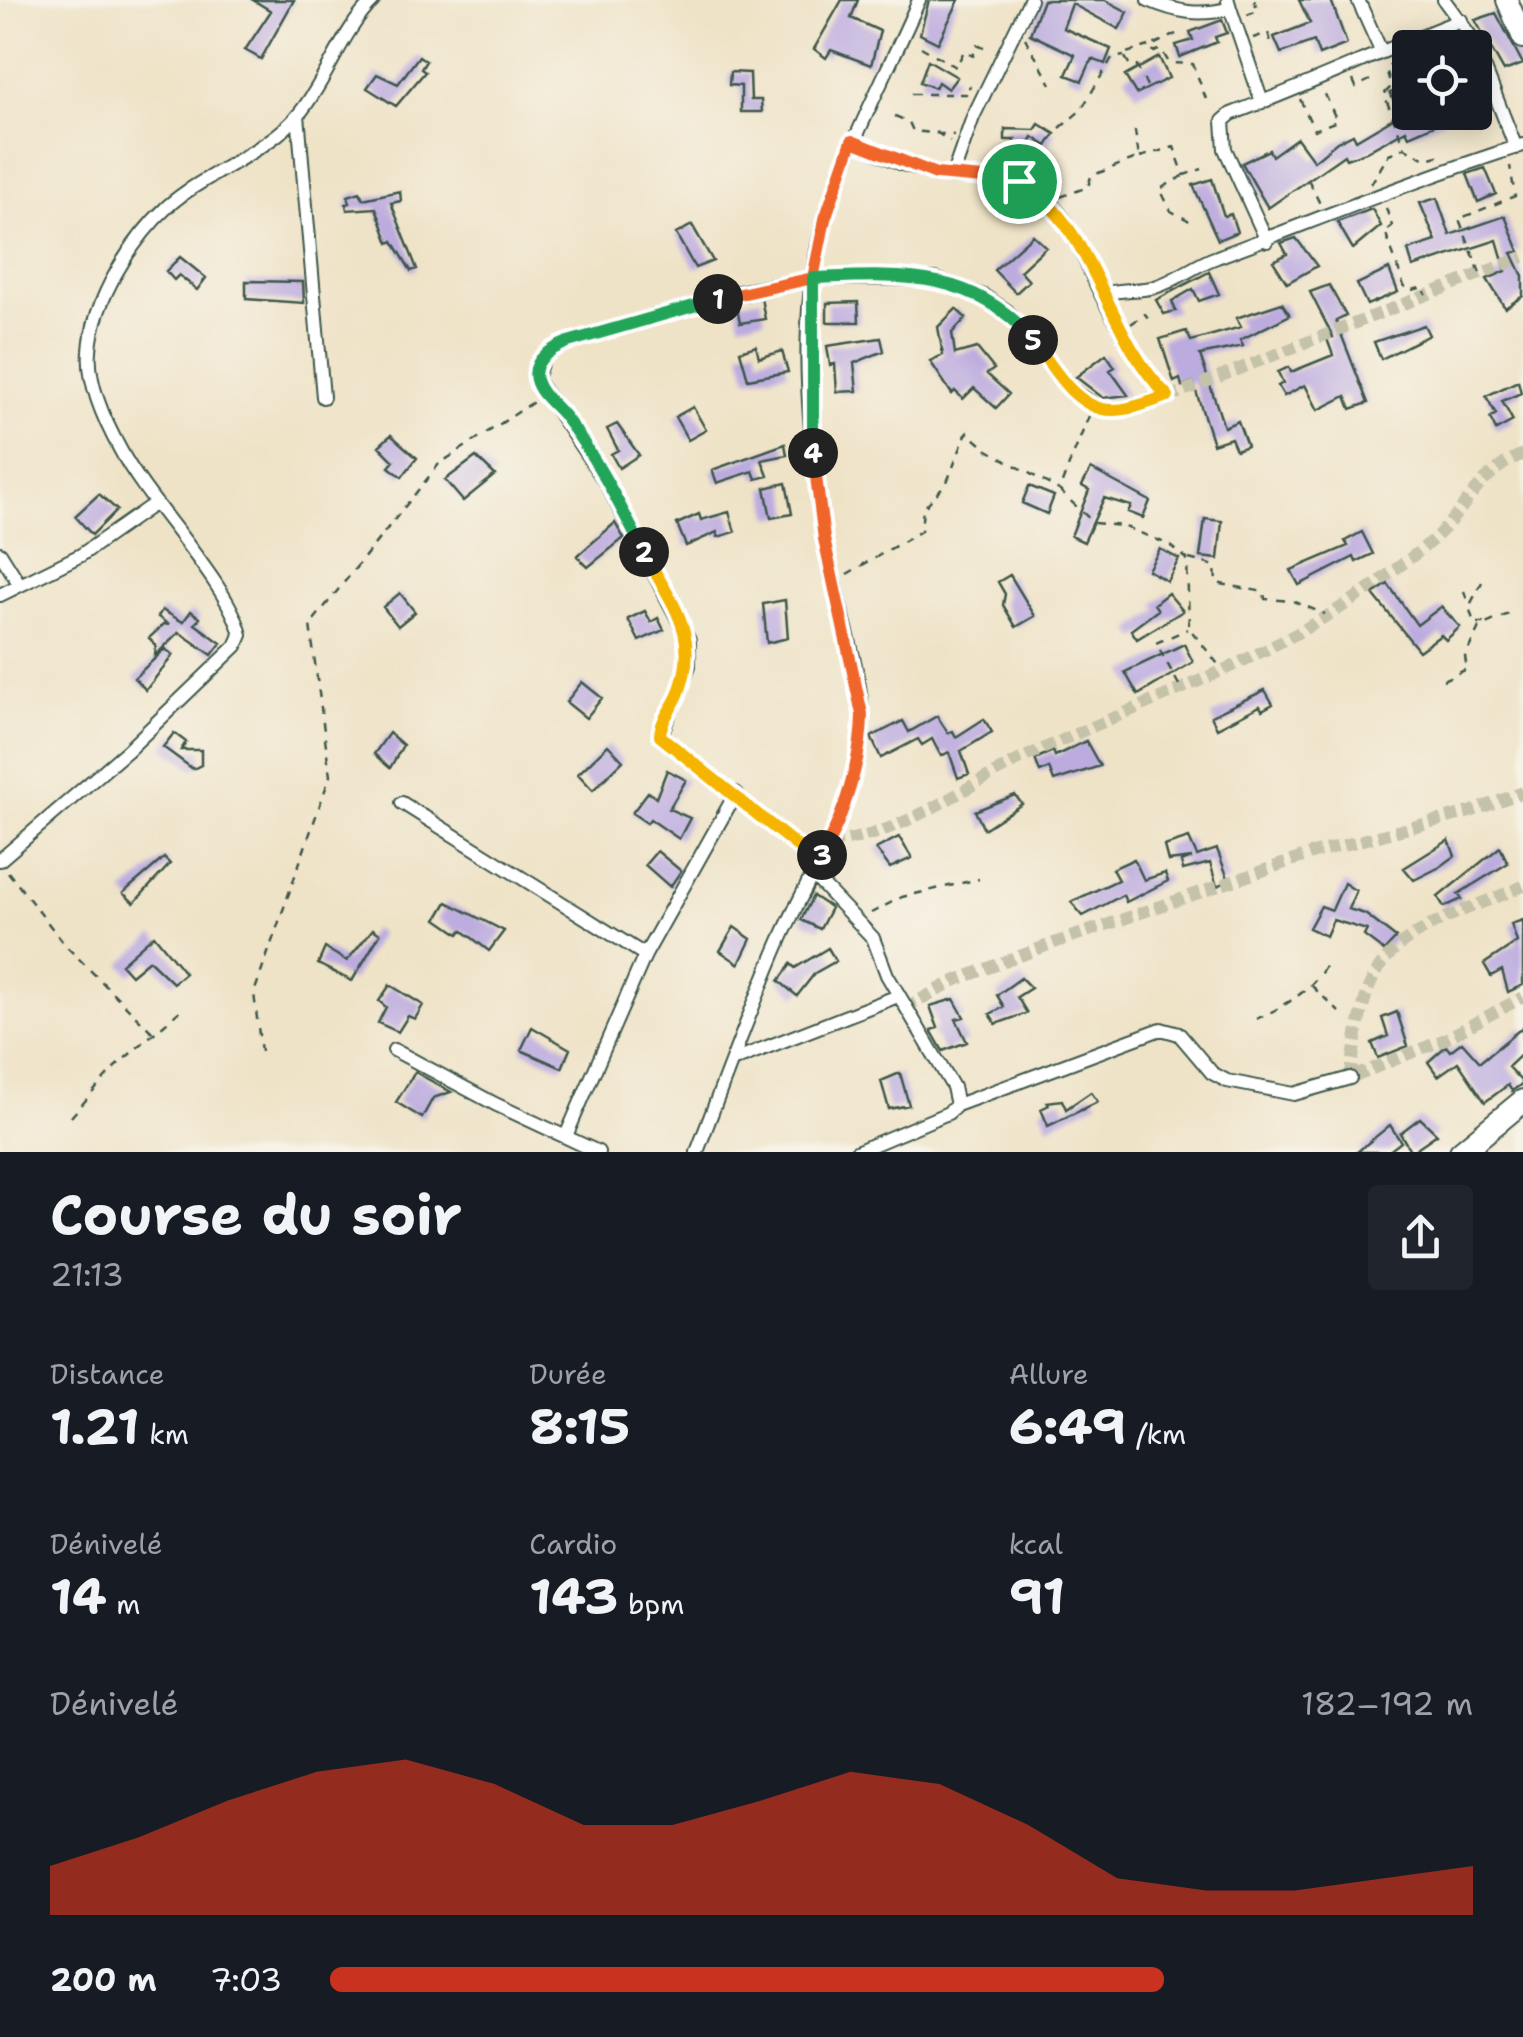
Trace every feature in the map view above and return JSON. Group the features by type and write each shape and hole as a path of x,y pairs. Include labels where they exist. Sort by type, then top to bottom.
{"highway":[{"path":"1461,1152 1523,1101"}],"main road":[{"path":"1507,0 1523,38"}],"street":[{"path":"0,860 128,750 236,646 240,635 238,621 123,456 93,378 90,352 104,302 130,250 169,206 298,115 336,50 374,0"},
{"path":"698,1152 780,940 830,842 862,734 860,692 832,581 813,458 813,278 825,219 852,141 919,0"},
{"path":"952,177 962,142 1030,0"},
{"path":"1148,0 1171,10 1207,15 1228,4 1262,102"},
{"path":"1358,0 1387,50"},
{"path":"1102,295 1118,289 1158,286 1202,262 1268,241 1376,189 1519,146 1474,40 1444,0"},
{"path":"1268,241 1221,137 1223,121 1231,114 1321,82 1461,20"},
{"path":"298,115 322,396"},
{"path":"852,141 902,164 952,177 1019,181 1049,200 1072,230 1102,295 1150,380 1168,396 1114,410 1099,408 1069,388 1007,311 984,296 936,279 813,278 738,292 552,348 538,367 536,379 606,483 685,628 689,666 660,736 736,793 815,869 872,938 898,996 954,1087 957,1105"},
{"path":"0,596 81,555 154,504"},
{"path":"0,553 20,585"},
{"path":"566,1136 646,955 736,793"},
{"path":"402,802 646,955"},
{"path":"734,1060 898,996"},
{"path":"856,1152 957,1105 1161,1029 1179,1034 1212,1073 1227,1082 1294,1094 1350,1078"},
{"path":"394,1050 495,1104 598,1152"}],"path":[{"path":"1247,26 1244,16 1258,11 1254,0"},
{"path":"1019,22 1037,65 1051,84"},
{"path":"1251,35 1252,38 1268,33 1273,47"},
{"path":"1060,128 1081,110 1112,58 1176,34"},
{"path":"921,47 956,68 964,51 973,56 977,45 1002,58"},
{"path":"1151,46 1154,52 1161,49 1169,63 1193,64 1206,99"},
{"path":"1387,50 1396,65 1386,68 1390,87 1384,94 1405,148 1426,159 1442,155 1446,170"},
{"path":"1124,56 1131,68 1136,66 1147,86"},
{"path":"1297,93 1314,130 1337,120 1323,92 1353,79 1356,87 1370,80"},
{"path":"911,94 966,94 966,87 975,87"},
{"path":"895,116 909,122 913,131 934,131 962,142"},
{"path":"1134,125 1138,158"},
{"path":"1480,273 1459,219 1515,196 1516,183 1508,159 1518,154 1519,146"},
{"path":"1049,200 1088,187 1090,176 1174,147 1184,175"},
{"path":"1405,148 1389,154 1376,189 1392,226 1385,230 1404,286 1408,291 1423,287 1426,294"},
{"path":"1192,228 1188,220 1171,211 1160,189 1202,169"},
{"path":"1309,181 1321,205 1331,206"},
{"path":"1124,316 1129,326 1146,314 1148,318"},
{"path":"261,1052 254,992 330,776 310,625 438,464 544,395"},
{"path":"1059,490 1092,410"},
{"path":"832,581 921,531 923,509 947,482 967,432 1002,459 1059,490 1094,523 1123,526 1170,546 1187,559 1215,566 1216,582 1250,586 1264,592 1265,598 1293,601 1325,614"},
{"path":"1187,559 1189,628 1222,669"},
{"path":"1470,607 1482,582"},
{"path":"1464,591 1474,623 1511,613"},
{"path":"1443,680 1467,669 1466,657 1485,623"},
{"path":"1179,685 1156,643 1189,628"},
{"path":"0,860 66,946 154,1034"},
{"path":"856,920 902,897 979,879"},
{"path":"1256,1019 1278,1010 1310,986 1328,960"},
{"path":"1310,986 1339,1012"},
{"path":"71,1118 116,1067 182,1009"}],"building":[{"path":"253,0 294,0 261,59 245,50 271,11"},
{"path":"842,0 858,0 851,18 880,31 871,65 831,50 826,58 814,49"},
{"path":"929,0 959,0 938,43 920,34"},
{"path":"1043,0 1105,0 1128,12 1119,29 1072,4 1063,28 1111,49 1105,64 1092,59 1082,81 1066,75 1075,55 1030,34"},
{"path":"1299,0 1331,0 1347,44 1319,55 1314,41 1281,53 1274,37 1310,23"},
{"path":"1496,13 1523,64 1504,71 1492,50 1492,30 1481,30 1475,20"},
{"path":"1222,20 1227,33 1215,37 1217,42 1180,57 1176,45 1193,40 1190,32"},
{"path":"419,56 426,61 421,69 425,72 396,106 367,88 377,74 398,84"},
{"path":"1159,57 1169,78 1136,94 1125,76"},
{"path":"928,60 957,77 948,89 938,82 935,88 920,82"},
{"path":"730,72 750,73 751,100 761,100 762,112 741,112 741,86 729,85"},
{"path":"1392,119 1392,130 1406,130 1366,152 1346,159 1344,155 1268,208 1242,163 1269,150 1272,156 1297,138 1314,161 1353,134 1356,140"},
{"path":"1039,124 1055,134 1047,146 1033,137 1019,168 1006,162 1015,140 1005,140 1005,129 1035,130"},
{"path":"1485,168 1496,194 1478,202 1467,174"},
{"path":"1212,179 1224,216 1231,214 1237,232 1218,240 1193,185"},
{"path":"400,191 401,201 391,203 417,269 411,271 393,241 389,243 376,208 347,210 346,204 350,203 348,196 360,192 363,199"},
{"path":"1437,198 1450,235 1505,216 1519,251 1512,253 1523,276 1523,296 1505,308 1487,279 1506,271 1497,240 1413,267 1408,250 1436,241 1420,203"},
{"path":"1372,209 1381,226 1353,249 1337,222"},
{"path":"692,225 713,261 695,268 676,234"},
{"path":"1033,235 1046,247 1020,271 1029,281 1016,293 994,270"},
{"path":"1296,238 1317,266 1287,283 1273,261 1287,254 1281,243"},
{"path":"180,257 206,278 197,290 179,275 174,280 166,271"},
{"path":"1389,269 1398,292 1367,305 1357,284"},
{"path":"1209,272 1219,294 1199,301 1193,289 1172,301 1176,311 1164,314 1156,300"},
{"path":"246,281 303,282 304,303 246,299"},
{"path":"1329,285 1346,316 1336,321 1368,403 1351,409 1346,396 1318,410 1305,385 1284,396 1278,386 1283,383 1278,372 1289,367 1291,372 1333,355 1327,339 1333,337 1310,292"},
{"path":"761,298 765,319 740,323 736,303"},
{"path":"858,302 859,322 827,322 827,303"},
{"path":"1282,303 1290,315 1240,340 1243,346 1200,355 1224,427 1238,421 1247,446 1236,450 1231,438 1213,444 1193,382 1182,386 1180,379 1174,382 1160,339 1186,331 1191,341 1241,327 1236,318"},
{"path":"956,309 966,318 952,333 955,354 977,348 994,369 987,374 1009,394 996,408 974,388 963,399 955,391 952,394 930,361 943,355 938,327"},
{"path":"1424,325 1429,335 1381,359 1374,342"},
{"path":"881,338 884,351 854,363 857,391 837,392 835,364 830,365 827,346"},
{"path":"756,346 759,358 782,351 788,372 748,379 740,351"},
{"path":"1106,354 1115,367 1110,370 1128,395 1103,398 1076,377"},
{"path":"1518,381 1521,393 1502,401 1513,421 1496,430 1490,418 1496,414 1486,396"},
{"path":"693,407 706,430 688,440 675,417"},
{"path":"617,424 639,455 619,468 611,454 618,450 607,429"},
{"path":"391,435 417,458 402,477 389,467 394,461 379,446"},
{"path":"785,444 787,455 762,460 768,476 756,479 753,471 717,483 712,470"},
{"path":"476,457 495,475 463,501 445,480"},
{"path":"1091,469 1150,501 1143,518 1128,512 1131,506 1104,498 1084,542 1071,536 1089,490 1082,486"},
{"path":"786,483 792,514 771,518 765,488"},
{"path":"1029,486 1054,496 1047,514 1022,503"},
{"path":"99,494 117,510 92,535 75,516"},
{"path":"729,512 735,532 718,537 717,532 686,546 677,524 699,514 701,520"},
{"path":"1205,519 1222,521 1218,559 1200,557"},
{"path":"615,523 624,538 588,567 577,556"},
{"path":"1362,532 1373,554 1356,562 1354,557 1299,585 1291,570 1348,546 1345,541"},
{"path":"1160,549 1179,559 1167,581 1148,570"},
{"path":"1010,575 1035,616 1016,627 1003,605 1005,594 998,582"},
{"path":"1388,584 1417,625 1441,607 1460,627 1446,640 1441,635 1419,651 1373,594"},
{"path":"400,593 415,612 398,626 383,607"},
{"path":"1168,593 1183,611 1137,639 1131,630 1158,610 1154,604"},
{"path":"785,600 788,638 767,643 763,604"},
{"path":"162,610 183,622 191,611 200,618 195,624 221,643 212,655 179,632 155,656 156,646 149,638 164,624 169,625 158,617"},
{"path":"645,611 651,622 658,618 664,630 639,641 628,619"},
{"path":"1184,644 1193,662 1138,695 1125,672"},
{"path":"165,649 173,655 146,690 134,678"},
{"path":"582,682 602,698 586,718 566,702"},
{"path":"1265,690 1273,704 1262,710 1260,706 1217,728 1211,716"},
{"path":"937,716 948,733 953,731 956,737 984,719 992,732 961,751 969,774 958,778 949,752 941,756 932,739 922,745 918,739 881,758 871,737 903,721 909,732"},
{"path":"174,733 186,742 181,750 201,750 201,765 193,769 163,747"},
{"path":"389,733 403,745 390,768 374,754"},
{"path":"1086,741 1100,766 1054,781 1049,768 1040,772 1035,759 1053,751 1055,756"},
{"path":"608,745 623,761 593,790 578,774"},
{"path":"667,770 686,780 669,809 690,818 679,839 650,819 647,823 632,813 648,792 656,798"},
{"path":"1015,795 1022,804 984,829 975,811"},
{"path":"899,837 912,858 890,868 876,849"},
{"path":"1189,838 1197,856 1217,849 1229,881 1217,886 1210,863 1183,870 1181,862 1192,858 1168,861 1164,846"},
{"path":"1449,840 1455,856 1414,880 1404,868"},
{"path":"1500,847 1508,863 1458,894 1462,899 1444,907 1438,897"},
{"path":"657,851 681,871 670,887 645,865"},
{"path":"164,858 170,864 134,903 123,893"},
{"path":"1134,859 1144,880 1165,873 1168,881 1126,902 1123,895 1083,916 1071,902 1118,880 1112,869"},
{"path":"1344,883 1356,891 1348,909 1365,914 1396,938 1384,951 1364,936 1367,930 1333,920 1326,936 1309,928 1321,906 1332,910"},
{"path":"813,896 831,908 820,929 801,920"},
{"path":"447,902 504,931 489,951 462,930 459,934 437,919"},
{"path":"1523,920 1523,985 1508,992 1502,970 1491,976 1484,964 1517,942 1511,924"},
{"path":"734,927 751,939 739,964 720,951"},
{"path":"373,929 380,934 352,981 318,964 325,948 347,961"},
{"path":"154,935 185,973 173,983 149,960 131,975 121,964"},
{"path":"828,948 836,961 815,973 797,996 779,981 791,964 795,968"},
{"path":"1021,978 1031,988 1017,997 1027,1013 996,1024 990,1014 1004,1007 997,995"},
{"path":"390,985 423,1005 415,1019 408,1016 398,1032 378,1023 386,1007 379,1001"},
{"path":"954,999 964,1017 956,1019 967,1042 943,1051 931,1030 938,1028 930,1006"},
{"path":"1397,1012 1408,1046 1378,1058 1372,1043 1388,1036 1382,1018"},
{"path":"532,1027 570,1049 562,1068 521,1050"},
{"path":"1523,1027 1523,1053 1508,1067 1523,1083 1512,1091 1508,1085 1485,1102 1458,1062 1438,1076 1428,1062 1446,1046 1450,1051 1462,1042 1480,1062"},
{"path":"415,1072 451,1092 433,1098 422,1118 396,1102"},
{"path":"900,1073 909,1105 889,1109 881,1081"},
{"path":"1091,1092 1098,1102 1048,1126 1041,1109 1049,1105 1047,1102 1062,1100 1066,1109"},
{"path":"1420,1118 1437,1134 1411,1152 1400,1133"},
{"path":"1390,1125 1401,1142 1388,1152 1357,1152"}],"tunnel":[{"path":"1168,397 1523,257"},
{"path":"830,842 905,821 1023,758 1249,658 1336,611 1419,552 1487,478 1523,454"},
{"path":"905,1008 954,981 1054,943 1317,852 1470,812 1523,792"},
{"path":"1523,886 1427,927 1394,950 1368,990 1350,1078 1443,1040 1523,997"}],"route":[{"path":"1019,181 936,174 902,164 852,141 825,219 813,278 738,292 568,342 552,348 538,367 536,379 544,395 565,418 606,483 685,628 689,666 678,696 660,726 660,736 736,793 818,863 830,842 850,780 862,734 862,714 824,539 813,458 813,278 936,279 984,296 1007,311 1069,388 1099,408 1114,410 1168,396 1150,380 1067,222 1049,200 1019,181"}]}
